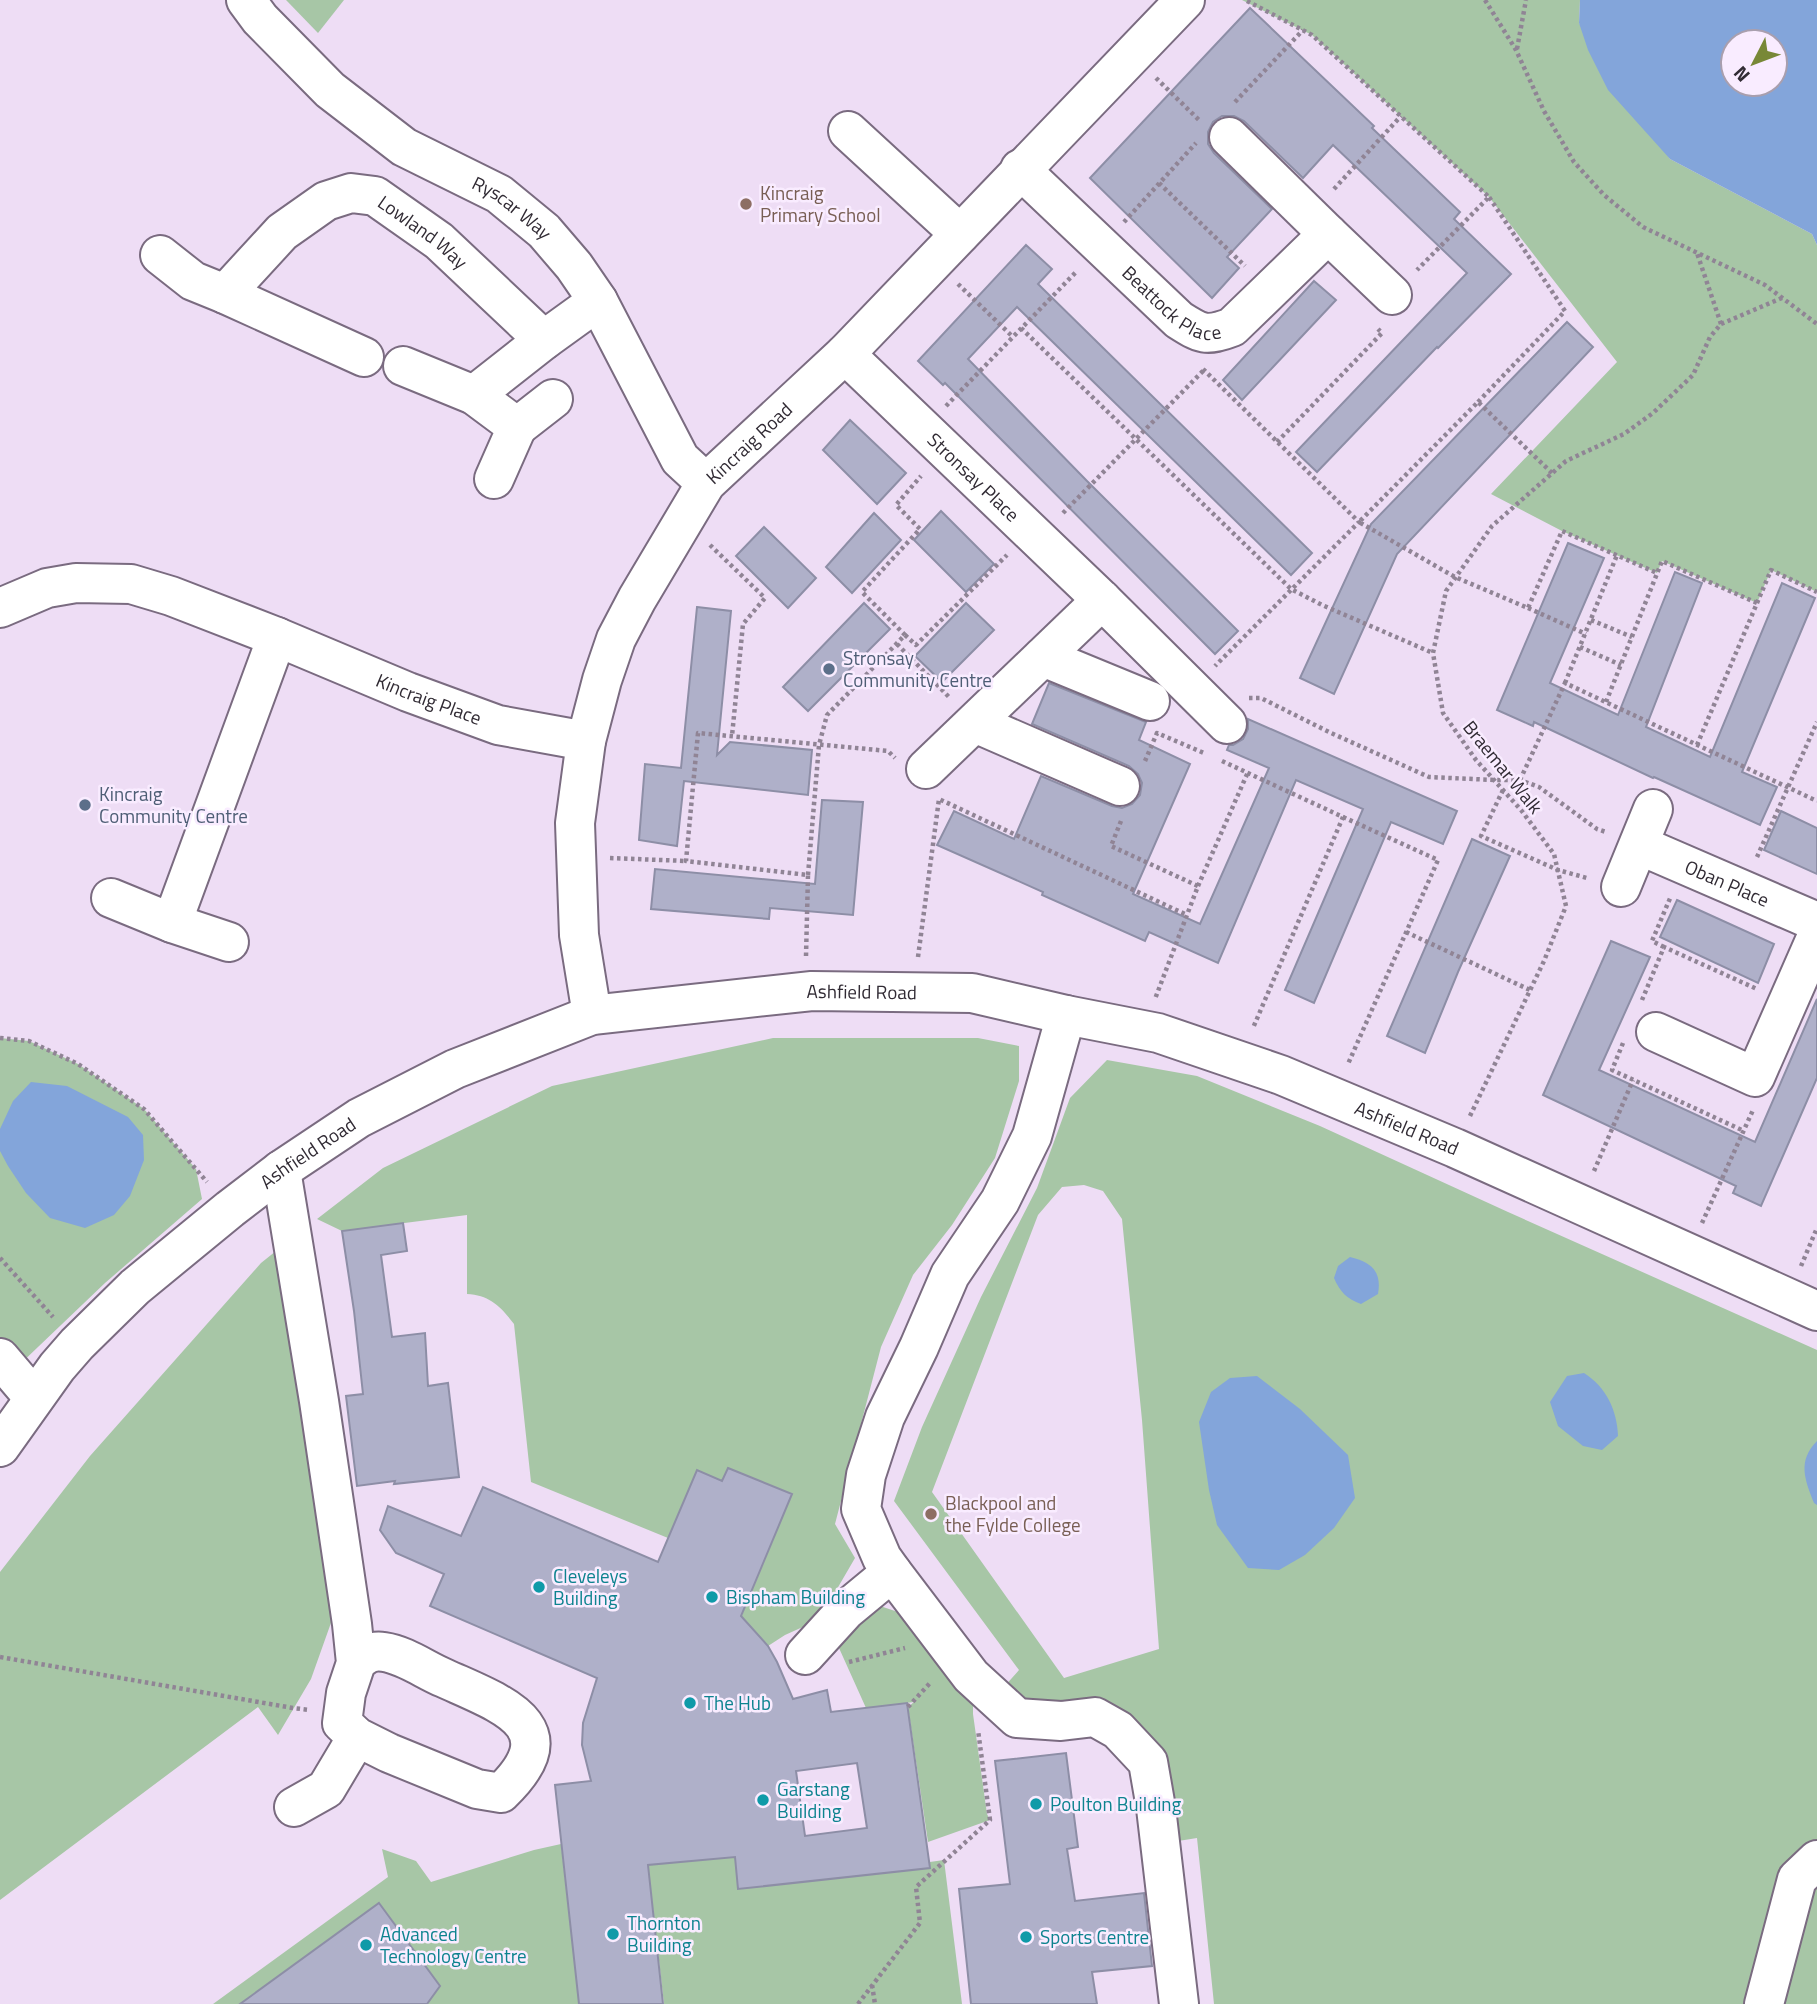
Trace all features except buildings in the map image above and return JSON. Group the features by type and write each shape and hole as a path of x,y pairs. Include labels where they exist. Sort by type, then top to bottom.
{"street":[{"name":"Ryscar Way","path":"246,0 260,19 330,90 404,147 499,194 544,231 574,266 598,301 680,459 706,483"},
{"name":"Kincraig Road","path":"592,1015 579,935 575,823 586,741 602,680 616,639 637,599 706,483 845,354 1185,0"},
{"path":"1217,130 1392,295"},
{"path":"848,131 948,247"},
{"name":"Beattock Place","path":"1020,169 1179,320 1198,332 1215,333 1232,327 1270,291 1311,217"},
{"name":"Lowland Way","path":"225,294 282,232 326,201 351,192 375,196 439,241 544,340"},
{"path":"160,255 193,281 364,357"},
{"path":"474,395 598,301"},
{"name":"Stronsay Place","path":"845,354 1208,704"},
{"path":"403,366 474,395 517,427"},
{"path":"494,479 517,427 554,399"},
{"name":"Kincraig Place","path":"0,608 47,588 67,584 131,584 171,596 408,692 498,725 586,741"},
{"path":"912,765 975,723 1102,600"},
{"path":"172,923 277,638"},
{"path":"1043,657 1150,701"},
{"path":"975,723 1127,792"},
{"path":"1621,887 1653,809"},
{"name":"Oban Place","path":"1639,845 1817,922"},
{"path":"111,898 172,923 229,942"},
{"path":"1656,1032 1755,1077 1817,936"},
{"name":"Ashfield Road","path":"0,1447 34,1398 77,1344 135,1287 281,1170 359,1118 455,1069 592,1015 804,992 972,993 1144,1030 1281,1075 1455,1148 1817,1311"},
{"path":"1066,1015 1032,1136 1000,1201 950,1275 885,1417 866,1475 861,1508 882,1558 892,1572 971,1676 1017,1718 1061,1721 1095,1717 1118,1730 1147,1762 1156,1808 1179,2004"},
{"path":"281,1170 319,1401 356,1663 346,1693 350,1725 326,1788 294,1807"},
{"path":"0,1358 34,1398"},
{"path":"821,1660 846,1610 892,1572"},
{"path":"350,1725 414,1764 477,1789 502,1793 515,1781 526,1762 532,1740 527,1728 514,1714 480,1694 408,1661 384,1652 367,1653 356,1663"},
{"path":"1764,2004 1797,1879 1817,1860"}],"path":[{"path":"1208,704 1291,589 1565,311 1489,197 1312,35 1246,0"},
{"path":"1485,0 1516,50 1544,111 1574,162 1604,195 1643,227 1765,285 1817,324"},
{"path":"1516,50 1526,0"},
{"path":"1204,370 1136,439 916,646 862,592 920,529 896,505 934,439 1013,337 1159,183 1217,130 1303,30"},
{"path":"1132,55 1217,130"},
{"path":"1311,217 1401,116"},
{"path":"1159,183 1270,291"},
{"path":"1277,442 1382,333 1369,320 1489,197"},
{"path":"948,247 1013,337"},
{"path":"1697,253 1721,324 1782,298"},
{"name":"Braemar Walk","path":"1455,1148 1544,961 1566,906 1554,854 1521,810 1476,760 1443,713 1433,653 1446,591 1492,526 1552,473 1566,461 1624,434 1653,413 1693,375 1710,337 1721,324"},
{"path":"1021,328 1291,589 1322,606 1433,653"},
{"path":"1204,332 1200,366 1359,522 1455,577 1586,634"},
{"path":"1478,402 1552,473"},
{"path":"685,520 765,598 743,624 732,736"},
{"path":"1528,608 1562,531 1657,573"},
{"path":"1520,780 1565,683 1617,555"},
{"path":"1606,702 1662,561 1758,603"},
{"path":"1697,745 1771,570 1817,592"},
{"path":"1591,620 1632,637"},
{"path":"804,992 808,874 818,744 827,715 905,635"},
{"path":"897,645 975,723"},
{"path":"1580,648 1621,665"},
{"path":"1565,683 1817,801"},
{"path":"1208,704 1261,698 1429,778 1520,780 1539,787 1597,829 1639,845"},
{"path":"1742,890 1817,722"},
{"path":"686,861 698,733 888,751 912,765"},
{"path":"1198,886 1111,846 1127,792 1157,733 1438,860 1333,1097"},
{"path":"1144,1030 1198,886 1248,772"},
{"path":"1503,790 1481,836 1558,870 1621,887"},
{"path":"914,992 939,799 1187,915"},
{"path":"1239,1061 1343,817"},
{"path":"577,857 686,861 808,874"},
{"path":"1664,947 1652,941 1685,864"},
{"path":"1406,932 1530,990"},
{"path":"0,1038 29,1041 78,1064 144,1109 230,1209"},
{"path":"1579,1204 1633,1080"},
{"path":"0,1258 77,1344"},
{"path":"821,1660 943,1639"},
{"path":"0,1657 293,1708 350,1725"},
{"path":"858,2004 920,1923 916,1887 990,1819 978,1728"},
{"path":"872,1985 875,2004"}],"green space":[{"path":"286,0 344,0 318,33"},
{"path":"1242,0 1580,0 1579,23 1670,159 1812,234 1817,245 1817,592 1771,570 1757,603 1662,561 1657,573 1562,531 1491,494 1617,362 1489,197 1312,35"},
{"path":"0,1038 29,1041 78,1064 144,1109 196,1169 202,1199 105,1283 16,1368 0,1349"},
{"path":"773,1038 978,1038 1019,1046 1019,1081 995,1158 952,1225 913,1275 881,1347 835,1524 855,1558 830,1601 805,1626 768,1646 740,1620 792,1494 728,1468 722,1481 697,1471 668,1538 531,1482 514,1324 494,1303 467,1294 467,1215 342,1231 317,1219 383,1168 552,1086"},
{"path":"1107,1060 1197,1076 1320,1126 1817,1350 1817,2004 1214,2004 1197,1838 1172,1842 1111,1705 1083,1699 1030,1704 1003,1688 1019,1670 894,1501 922,1427 981,1297 1037,1188 1070,1098","holes":["1084,1185 1103,1191 1122,1219 1142,1420 1159,1649 1064,1678 932,1492 1038,1215 1062,1187"]},
{"path":"281,1247 319,1539 326,1550 332,1620 311,1679 278,1735 258,1707 0,1900 0,1572 90,1456 261,1263"},
{"path":"880,1606 904,1614 973,1697 973,1714 990,1820 928,1842 908,1707 914,1702 866,1708 839,1648 862,1618"},
{"path":"561,1844 579,2004 213,2004 388,1877 382,1849 416,1861 431,1882"},
{"path":"735,1857 738,1889 944,1860 962,2004 664,2004 648,1865"}],"water":[{"path":"1580,0 1817,0 1817,245 1812,234 1670,159 1608,90 1588,50 1579,23"},
{"path":"31,1082 67,1086 128,1117 143,1135 144,1160 130,1196 114,1215 85,1228 50,1218 26,1193 8,1166 0,1151 0,1129 13,1101"},
{"path":"1350,1257 1369,1265 1378,1279 1378,1294 1361,1304 1344,1294 1334,1278 1338,1266"},
{"path":"1584,1373 1604,1392 1613,1408 1618,1436 1602,1450 1583,1446 1558,1426 1550,1402 1567,1376"},
{"path":"1257,1376 1300,1409 1348,1455 1355,1498 1334,1528 1305,1555 1279,1570 1248,1568 1217,1525 1199,1422 1211,1392 1230,1378"},
{"path":"1817,1441 1817,1505 1806,1479 1805,1463"}],"place":[{"name":"Kincraig Primary School","path":"746,204"},
{"name":"Stronsay Community Centre","path":"829,669"},
{"name":"Kincraig Community Centre","path":"85,805"},
{"name":"Blackpool and the Fylde College","path":"931,1514"},
{"name":"Cleveleys Building","path":"539,1587"},
{"name":"Bispham Building","path":"712,1597"},
{"name":"The Hub","path":"690,1703"},
{"name":"Garstang Building","path":"763,1800"},
{"name":"Poulton Building","path":"1036,1804"},
{"name":"Thornton Building","path":"613,1934"},
{"name":"Sports Centre","path":"1026,1937"},
{"name":"Advanced Technology Centre","path":"366,1945"}]}
